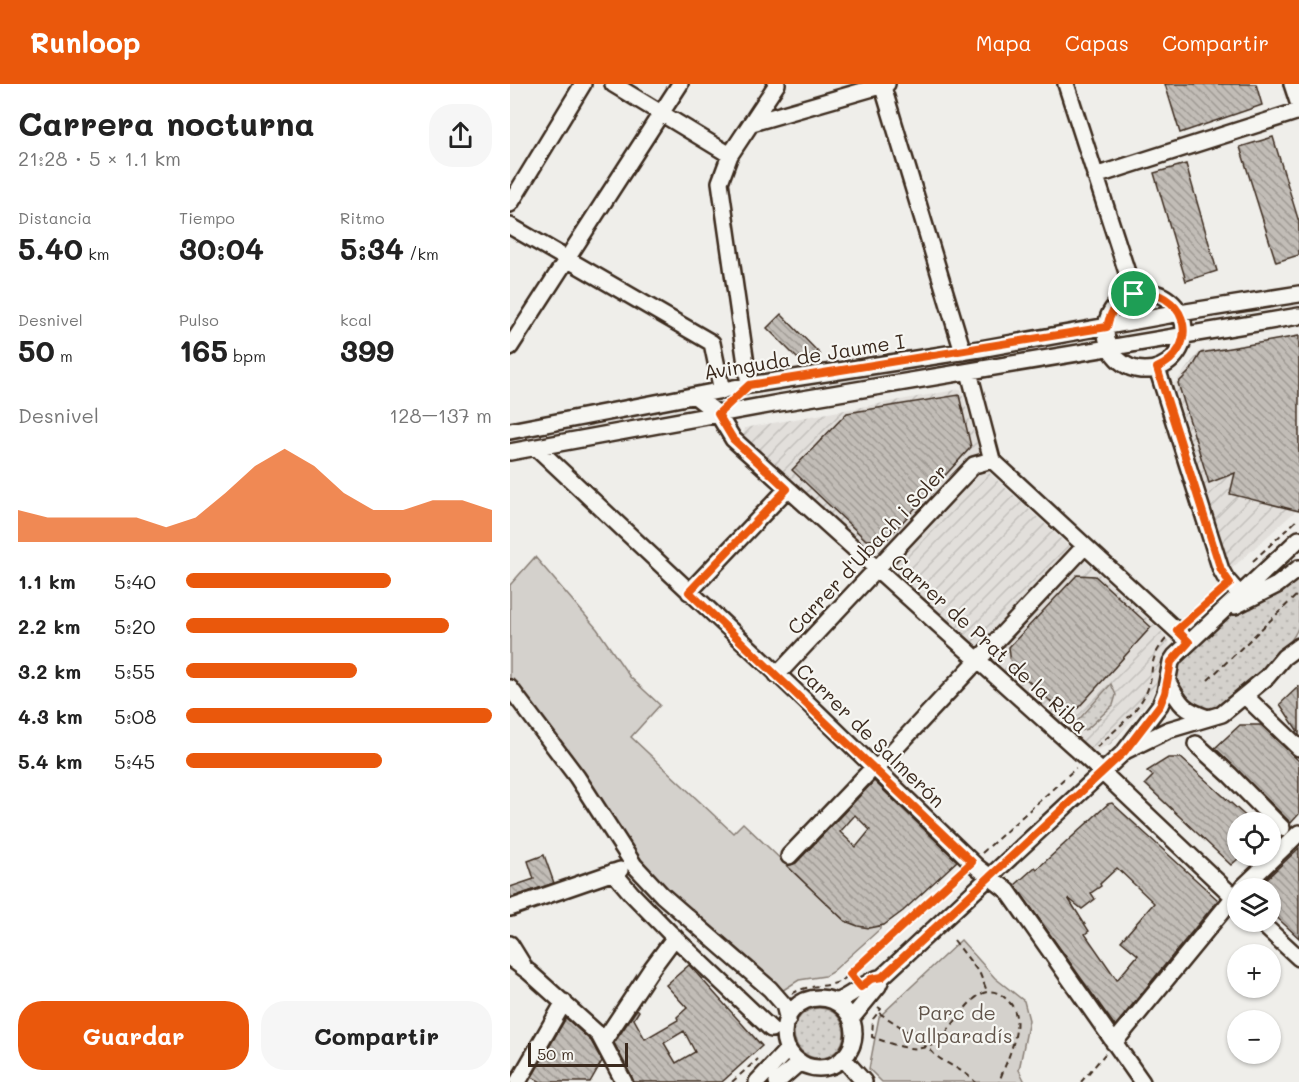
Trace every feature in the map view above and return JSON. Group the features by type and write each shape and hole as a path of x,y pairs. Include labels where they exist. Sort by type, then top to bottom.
{"street":[{"path":"510,204 583,84"},
{"path":"613,84 730,155"},
{"path":"510,347 681,84"},
{"path":"718,414 749,385 720,182 730,155 777,84"},
{"path":"752,123 884,84 963,352"},
{"path":"1066,84 1134,294"},
{"path":"1292,84 1299,105"},
{"path":"1095,176 1299,111"},
{"path":"510,226 712,343 722,391"},
{"path":"1155,293 1173,304 1180,313 1184,327 1181,344 1172,359 1157,368 1135,368 1125,364 1116,357 1110,347 1107,327 1112,310 1118,303 1134,294 1155,293"},
{"name":"Avinguda de Jaume I","path":"510,430 749,385 963,352 1299,294"},
{"path":"510,452 718,414 1299,316"},
{"path":"1157,368 1221,570 1235,589"},
{"path":"969,372 992,460 1189,642"},
{"name":"Carrer de Prat de la Riba","path":"695,396 718,414 733,439 787,489 1227,886"},
{"name":"Carrer de Salmerón","path":"537,448 972,862 1008,891 1142,1082"},
{"name":"Carrer d'Ubach i Soler","path":"777,675 974,465 992,460"},
{"path":"689,592 787,489"},
{"path":"1220,614 1235,589 1267,569 1299,539"},
{"path":"789,856 1085,546"},
{"path":"851,1019 871,979 882,977 1124,752 1160,705 1168,682 1171,662 1189,642 1220,614 1277,585 1299,568"},
{"path":"1124,752 1168,730 1222,714 1267,677 1299,635"},
{"path":"1284,657 1299,646"},
{"path":"1168,682 1176,698 1189,711 1209,718"},
{"path":"510,688 577,777 634,865 663,895 770,989 783,1003 788,1020"},
{"path":"1245,696 1299,748"},
{"path":"1196,744 1282,828"},
{"path":"1254,878 1299,832"},
{"path":"510,908 634,865"},
{"path":"613,872 675,937 771,1029"},
{"path":"1114,1043 1227,907"},
{"path":"1271,932 1299,958"},
{"path":"603,1042 675,937"},
{"path":"510,944 519,961 529,972"},
{"path":"510,958 564,1002 599,1035 624,1082"},
{"path":"835,1002 866,992"},
{"path":"812,999 835,1002 851,1019 854,1035 852,1044 843,1058 827,1067 817,1068 800,1062 788,1049 785,1035 788,1020 797,1007 812,999"},
{"path":"517,1080 564,1002"},
{"path":"757,1082 788,1049"},
{"path":"843,1058 864,1082"},
{"path":"777,1082 800,1062"}],"path":[{"path":"1253,561 1299,518"},
{"path":"1250,567 1261,563 1267,569"},
{"path":"783,1003 799,989 812,985 830,986 850,974 1086,758 1139,703 1148,688 1153,656 1166,639 1235,589"},
{"path":"1208,680 1299,593"},
{"path":"954,940 980,974 987,991 1003,997 1011,1004 1015,1016 1016,1037 999,1082"},
{"path":"850,974 881,1009 873,1019 872,1037 900,1047 916,1049 932,1045 947,1031 973,998 987,991"},
{"path":"876,1011 928,1046 933,1053 970,1076 975,1082"},
{"path":"1082,1082 1114,1043"},
{"path":"732,1082 760,1057"}],"shaded area":[{"path":"1299,336 1299,508 1230,570 1174,384 1200,351"},
{"path":"961,389 984,468 1161,631 1170,642 1151,698 1111,744 1092,752 743,437 745,428"}],"green space":[{"path":"535,557 597,629 630,677 660,705 631,737 733,833 743,823 845,921 863,927 880,926 880,929 832,972 825,976 799,980 780,992 667,891 638,860 510,683 510,585"},
{"path":"1299,577 1299,624 1287,645 1264,670 1216,710 1202,710 1191,704 1176,686 1176,672 1184,657 1198,641 1236,612 1285,583 1289,587"},
{"path":"1111,684 1116,695 1113,705 1087,729 1079,731 1074,729 1072,727"},
{"name":"Parc de Vallparadís","path":"961,940 995,978 1024,1001 1029,1020 1019,1070 1025,1082 882,1082 869,1069 879,1017"},
{"path":"814,1008 824,1008 837,1015 844,1028 844,1038 837,1051 824,1058 814,1058 805,1054 798,1047 794,1038 794,1028 798,1019 805,1012"}],"building":[{"path":"1165,84 1256,84 1262,105 1180,133"},
{"path":"1273,137 1299,222 1299,255 1276,262 1240,147"},
{"path":"1186,164 1217,271 1186,281 1154,173"},
{"path":"781,314 820,354 797,358 767,328"},
{"path":"1299,336 1299,511 1230,494 1235,473 1209,483 1178,383 1191,370 1201,353"},
{"path":"959,395 971,447 887,539 866,540 792,470 847,413"},
{"path":"1077,575 1095,576 1151,627 1078,708 1061,711 1011,665 1009,647"},
{"path":"1299,686 1299,733 1280,704"},
{"path":"1240,725 1261,725 1299,761 1299,814 1291,823 1215,748"},
{"path":"1168,758 1181,758 1241,812 1227,812 1227,861 1145,784 1153,776 1147,771"},
{"path":"874,781 957,861 903,911 884,925 869,928 845,921 787,866 796,863","holes":["855,815 870,830 856,847 840,832"]},
{"path":"1112,803 1218,900 1115,1026 1015,885 1035,867 1037,869 1108,804","holes":["1117,868 1154,903 1121,941 1138,955 1117,980 1085,934 1089,931 1068,898 1082,909 1095,899 1091,893 1101,886 1100,884"]},
{"path":"1299,848 1299,938 1281,921 1281,878 1268,878"},
{"path":"544,855 554,883 510,898 510,887 534,879 528,861"},
{"path":"689,965 762,1046 722,1082 634,1082 614,1043 637,1009 639,1011 634,1019 645,1039 678,1020 677,1017 687,1008 666,985","holes":["684,1031 695,1052 676,1063 664,1043"]},
{"path":"566,1018 591,1041 602,1061 590,1082 541,1082 532,1077"}],"route":[{"path":"1155,293 1165,297 1180,313 1182,319 1184,336 1177,352 1172,359 1157,368 1221,570 1230,583 1177,630 1189,642 1171,662 1168,682 1160,705 1124,752 882,977 871,979 861,987 850,974 972,862 689,592 787,489 733,439 718,414 749,385 1107,327 1112,310 1125,297 1134,294 1155,293"}]}
